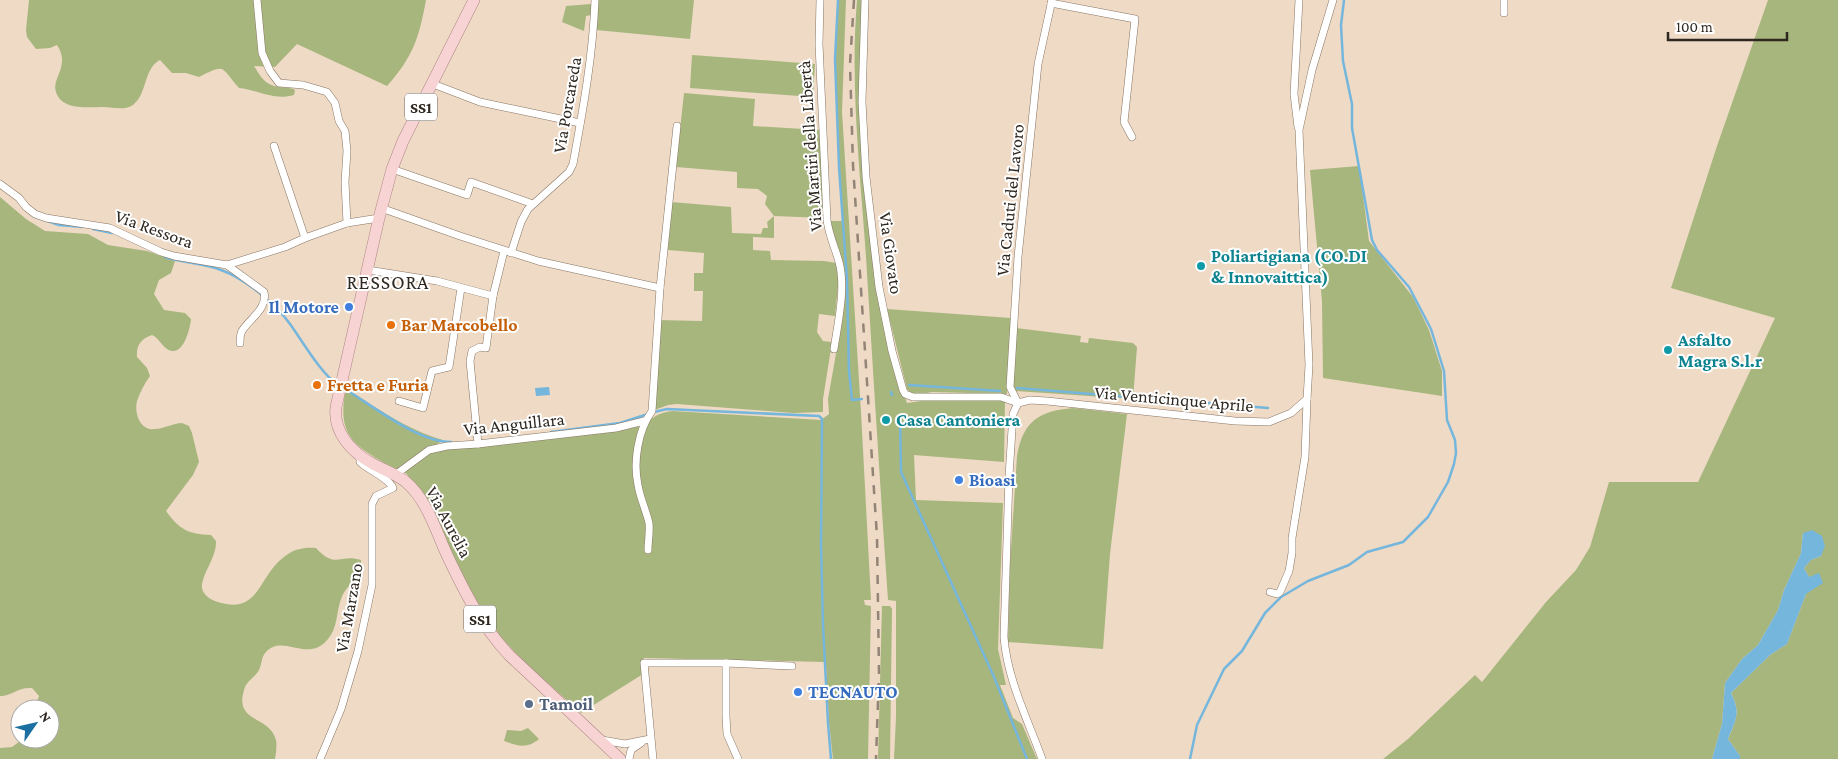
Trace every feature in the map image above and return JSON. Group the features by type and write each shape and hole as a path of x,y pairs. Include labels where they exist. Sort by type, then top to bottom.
{"main road":[{"name":"Via Aurelia","path":"474,0 403,141 392,168 335,411 336,424 346,443 360,455 395,475 412,488 427,512 466,593 492,636 509,655 620,759"}],"street":[{"path":"257,0 262,53 270,72 279,83 303,85 327,92 335,103 339,121 345,132 347,151 344,182 347,223"},
{"name":"Via Porcareda","path":"511,253 521,222 528,209 569,172 573,164 594,32 595,0"},
{"name":"Via Martiri della Libertà","path":"820,0 819,53 827,220 828,232 840,262 842,281 834,349"},
{"name":"Via Giovato","path":"865,0 862,102 866,177 879,287 892,351 904,390 906,394 913,397 1001,398 1018,403"},
{"path":"1270,592 1277,594 1280,592 1289,570 1304,457 1310,364 1299,130 1294,94 1299,0"},
{"path":"1299,130 1312,70 1333,0"},
{"path":"1504,0 1504,13"},
{"path":"1052,1 1135,20 1124,122 1132,137"},
{"name":"Via Caduti del Lavoro","path":"1018,403 1010,387 1018,257 1038,64 1052,1"},
{"path":"433,84 480,102 580,124"},
{"path":"648,550 649,524 638,487 636,472 641,431 644,421 652,411 660,288 677,126"},
{"path":"274,146 305,238"},
{"path":"392,168 468,195 471,182 533,204"},
{"name":"Via Ressora","path":"0,184 19,198 35,214 46,218 110,228 161,252 227,265 257,257 305,238 380,213"},
{"path":"380,213 538,261 660,288"},
{"path":"477,441 470,361 472,351 480,347 486,348 493,296 504,250"},
{"path":"227,265 264,292 264,299 241,332 240,343"},
{"path":"368,270 430,279 493,296"},
{"path":"399,402 423,408 432,371 449,367 461,288"},
{"name":"Via Venticinque Aprile","path":"1018,403 1030,400 1235,421 1269,422 1291,413 1307,399"},
{"path":"1018,403 1013,414 1007,524 1005,652 1010,673 1042,759"},
{"name":"Via Anguillara","path":"395,475 429,450 447,446 477,441 631,426 644,421"},
{"name":"Via Marzano","path":"320,759 341,709 356,659 372,585 372,504 376,496 393,488 390,483 360,462 360,455"},
{"path":"653,759 644,663 726,663 792,666"},
{"path":"726,663 727,734 738,759"},
{"path":"599,739 625,744 650,739"},
{"path":"629,759 631,750 635,746 650,739"},
{"path":"644,759 652,751"}],"green space":[{"path":"29,0 426,0 414,46 403,66 387,86 297,44 275,67 254,66 261,77 267,82 274,86 293,89 295,90 294,95 280,97 239,88 222,69 214,70 199,77 186,73 172,73 160,60 151,69 138,100 130,107 123,108 76,107 59,98 55,87 62,65 61,52 57,45 50,48 36,49 27,37"},
{"path":"599,0 694,0 690,39 596,30"},
{"path":"838,0 846,0 842,112 871,600 864,600 865,605 871,606 868,759 833,759 826,663 824,662 644,658 643,674 581,713 522,660 485,620 417,486 404,471 427,453 440,449 645,426 657,416 672,411 821,420 829,414 828,399 837,348 844,281 829,221 842,221 835,59"},
{"path":"857,0 863,0 864,177 894,365 907,403 935,399 1005,401 1004,462 914,455 916,500 1003,503 998,649 1006,685 1000,685 1013,718 1022,724 1037,759 894,759 896,601 888,600 859,160 855,96"},
{"path":"1768,0 1838,0 1838,759 1740,759 1740,756 1728,739 1737,711 1731,693 1770,655 1787,644 1806,594 1809,577 1804,568 1811,560 1821,556 1803,533 1801,553 1784,590 1778,610 1758,645 1742,659 1725,683 1722,724 1712,759 1383,759 1408,739 1475,675 1482,682 1546,602 1576,570 1590,547 1609,482 1698,482 1775,318 1671,288 1717,146"},
{"path":"591,4 591,15 586,16 584,31 562,22 566,6"},
{"path":"692,55 815,64 813,97 690,88"},
{"path":"684,93 755,99 753,126 820,130 825,218 774,216 765,204 767,196 758,189 737,188 737,172 676,167"},
{"path":"1359,166 1369,241 1413,297 1429,330 1442,371 1442,396 1323,378 1322,301 1310,170"},
{"path":"0,197 26,219 45,231 88,234 108,245 147,251 175,261 171,273 159,280 154,294 164,310 185,313 191,319 189,329 185,342 177,350 167,349 152,335 140,343 137,349 137,357 147,368 150,376 138,398 136,411 142,424 150,429 182,423 189,426 192,433 199,462 193,475 166,511 185,530 196,534 211,535 216,541 214,553 202,583 202,588 207,596 215,601 230,605 241,604 256,593 275,565 291,552 299,549 316,548 323,555 333,560 354,558 361,560 361,567 343,594 335,625 328,639 320,646 312,649 280,645 273,647 264,654 259,670 245,687 242,699 243,707 247,713 272,732 276,740 275,759 0,759 0,748 60,749 60,699 38,699 39,696 32,688 0,696"},
{"path":"671,202 731,207 732,233 761,234 763,228 768,228 767,222 774,216 774,238 753,237 753,250 770,251 771,260 837,263 839,277 835,316 819,314 817,332 823,341 832,342 823,399 823,412 793,413 677,404 652,411 658,320 702,321 703,291 694,291 694,273 703,273 704,253 668,250"},
{"path":"887,309 1011,318 1007,394 932,392 912,394 907,389"},
{"path":"1016,328 1081,336 1080,342 1088,343 1089,338 1133,343 1137,347 1133,399 1015,391 1012,386"},
{"path":"346,388 405,424 443,440 398,471 362,448 347,431 343,406"},
{"path":"1073,408 1127,414 1110,554 1103,649 1008,642 1010,564 1017,456 1020,444 1028,426 1034,420 1051,412"},
{"path":"882,606 890,606 892,609 890,759 878,759"},
{"path":"528,728 539,739 535,742 522,746 504,741 507,730 521,731"}],"water":[{"path":"549,387 550,395 536,396 535,388"},
{"path":"1812,530 1822,536 1825,546 1821,556 1811,560 1804,568 1809,577 1819,573 1823,583 1806,594 1787,644 1770,655 1731,693 1737,711 1728,739 1740,756 1740,759 1712,759 1722,724 1725,683 1742,659 1758,645 1778,610 1784,590 1801,553 1803,533"}],"waterway":[{"path":"838,0 835,59 839,167 847,280 849,371 852,400 862,399"},
{"path":"1190,759 1197,725 1224,669 1242,651 1265,613 1281,597 1308,581 1349,565 1367,552 1403,542 1428,517 1448,482 1454,464 1456,453 1455,440 1447,420 1444,371 1431,329 1409,287 1377,250 1372,240 1352,128 1352,104 1343,61 1341,25 1344,0"},
{"path":"33,216 59,225 83,227"},
{"path":"93,229 112,233"},
{"path":"165,257 214,268 230,274 249,285 284,316 318,365 337,384"},
{"path":"909,385 1000,391"},
{"path":"343,388 410,429 424,436 451,442"},
{"path":"1017,388 1129,397"},
{"path":"1148,398 1268,408"},
{"path":"654,412 667,409 819,416 822,419 821,545 823,625 831,759"},
{"path":"551,432 620,423 648,414"},
{"path":"900,416 901,472 994,677 1027,759"}],"railway":[{"path":"854,0 850,64 853,165 877,537 879,673 876,759"}],"place":[{"name":"Poliartigiana (CO.DI & Innovaittica)","path":"1201,266"},
{"name":"Il Motore","path":"349,307"},
{"name":"Bar Marcobello","path":"391,325"},
{"name":"Asfalto Magra S.l.r","path":"1668,350"},
{"name":"Fretta e Furia","path":"317,385"},
{"name":"Casa Cantoniera","path":"886,420"},
{"name":"Bioasi","path":"959,480"},
{"name":"TECNAUTO","path":"798,692"},
{"name":"Tamoil","path":"529,704"}],"district":[{"name":"RESSORA","path":"388,282"}]}
